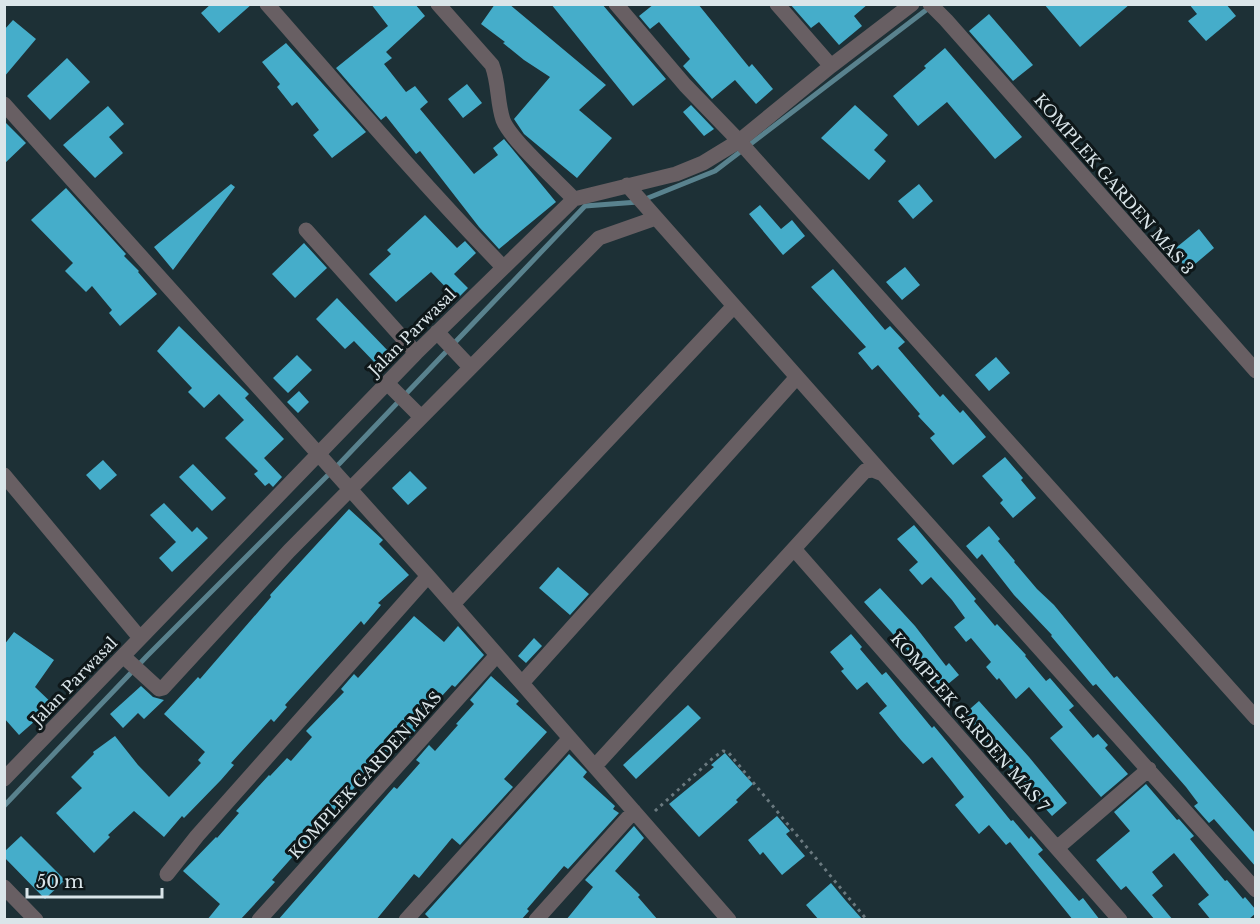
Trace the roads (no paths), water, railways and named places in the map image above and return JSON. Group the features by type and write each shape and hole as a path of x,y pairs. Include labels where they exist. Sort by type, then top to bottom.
{"street":[{"path":"267,4 401,158 503,267"},
{"path":"438,4 492,65 496,75 503,120 511,134 574,199"},
{"path":"616,4 685,84 1256,718"},
{"path":"777,4 831,66"},
{"name":"Jalan Parwasal","path":"6,775 126,659 140,638 392,387 416,353 441,336 503,267 574,199 687,170 741,144 831,66 912,4"},
{"name":"KOMPLEK GARDEN MAS 3","path":"930,4 1256,371"},
{"path":"4,104 453,604 729,920"},
{"path":"627,185 1256,890"},
{"path":"126,659 159,689 168,683 289,551 345,484 421,417 465,362 599,238 656,218"},
{"path":"306,230 416,353"},
{"path":"453,604 734,306"},
{"path":"441,336 465,362"},
{"path":"522,683 797,377"},
{"path":"392,387 421,417"},
{"path":"595,766 865,471 873,470 883,474"},
{"path":"4,475 140,638"},
{"name":"KOMPLEK GARDEN MAS 7","path":"794,549 1120,920"},
{"path":"167,874 197,836 428,576"},
{"name":"KOMPLEK GARDEN MAS","path":"259,920 497,655"},
{"path":"406,920 570,738"},
{"path":"1057,848 1149,769"},
{"path":"536,919 639,816"},
{"path":"4,887 36,920"}],"waterway":[{"path":"4,806 147,656 340,463 585,206 638,202 715,171 930,7"}]}
